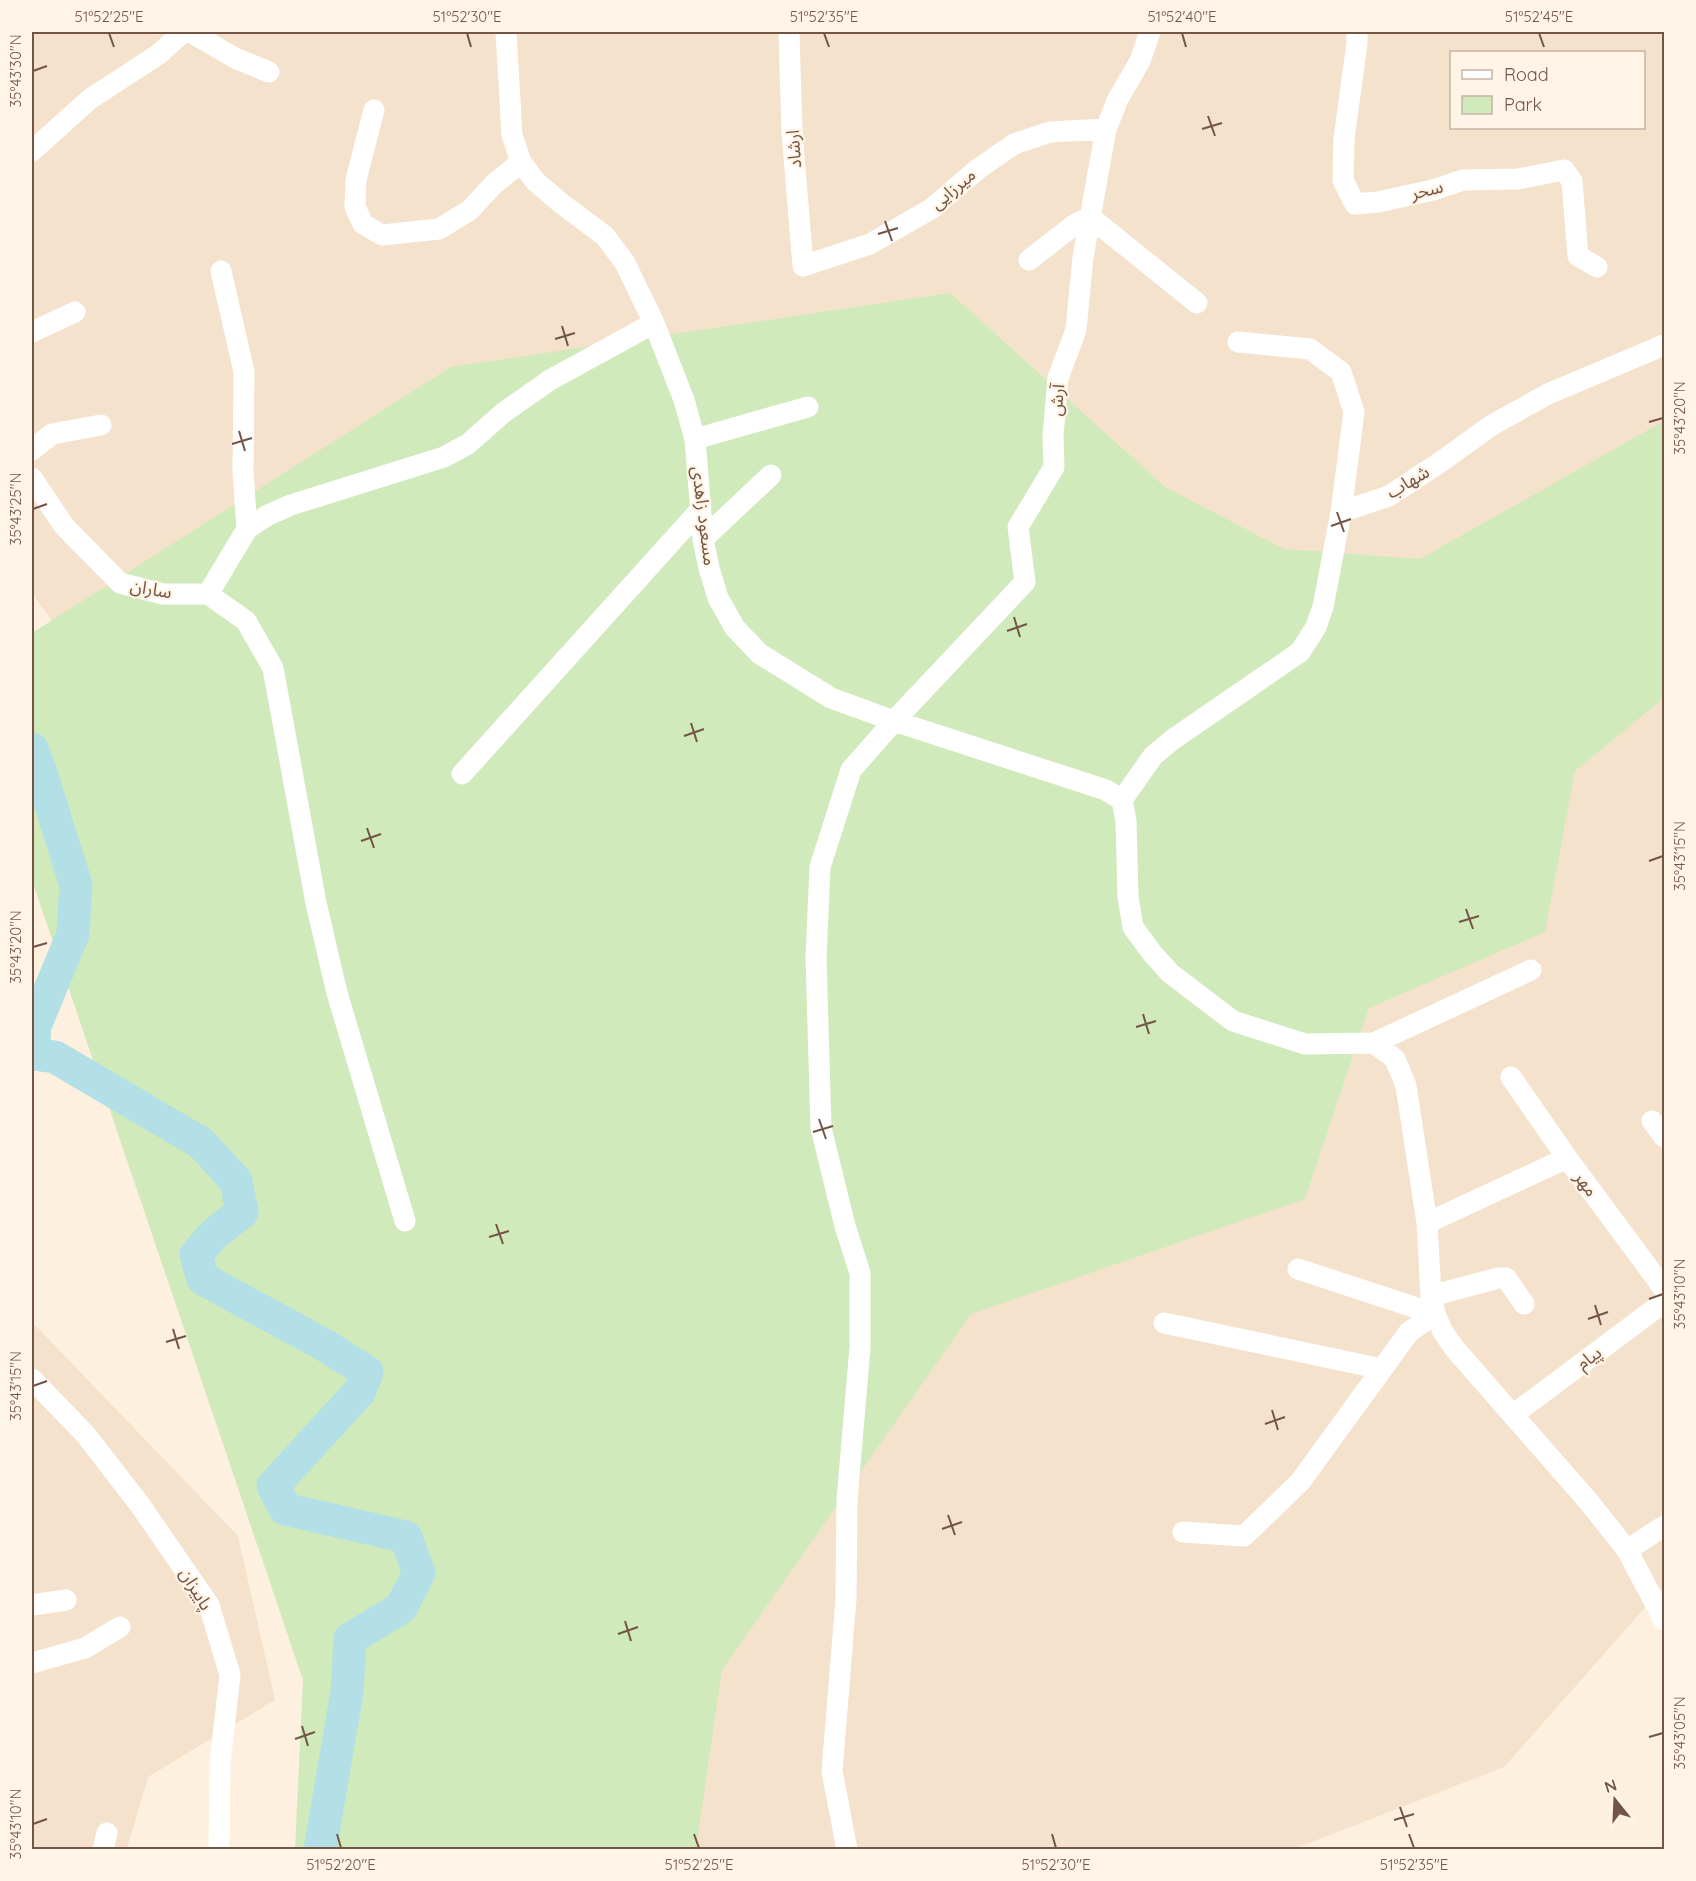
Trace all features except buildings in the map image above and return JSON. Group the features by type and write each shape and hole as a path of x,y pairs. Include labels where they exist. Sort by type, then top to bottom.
{"street":[{"path":"32,151 90,99 159,54 183,32"},
{"path":"190,32 235,58 269,72"},
{"name":"مسعود زاهدی","path":"506,32 512,135 521,162 534,181 605,236 625,263 654,323 684,400 695,439 703,539 718,598 735,628 760,654 831,698 894,721 1106,790 1122,800"},
{"name":"ارشاد","path":"789,32 792,132 803,266"},
{"name":"آرش","path":"894,721 1025,582 1018,527 1054,467 1053,436 1058,378 1076,330 1083,257 1106,129 1118,99 1140,61 1150,32"},
{"name":"سحر","path":"1357,32 1344,139 1343,180 1355,204 1389,200 1433,190 1463,180 1518,179 1564,170 1572,181 1578,256 1597,267"},
{"path":"374,110 356,180 356,207 363,224 382,235 439,229 470,210 494,184 521,162"},
{"name":"میرزایی","path":"803,266 870,244 932,209 978,169 1014,144 1050,132 1106,129"},
{"path":"1029,260 1074,225 1090,217 1197,303"},
{"path":"221,271 244,372 243,472 248,529"},
{"path":"32,332 75,312"},
{"path":"405,1221 337,993 316,903 273,668 246,621 208,594 248,529 268,515 291,505 444,457 468,444 502,413 550,380 654,323"},
{"path":"1238,342 1310,349 1341,372 1354,412 1341,512 1323,607 1316,627 1300,652 1166,745 1153,756 1122,800 1126,821 1128,897 1133,927 1170,973 1233,1021 1305,1044 1374,1043 1531,970"},
{"name":"شهاب","path":"1341,512 1389,496 1492,425 1548,394 1665,345"},
{"path":"695,439 808,407"},
{"path":"32,450 52,434 101,425"},
{"path":"703,539 771,475"},
{"name":"ساران","path":"32,478 64,526 120,583 163,594 208,594"},
{"path":"462,774 701,509"},
{"path":"847,1850 832,1771 846,1599 847,1500 860,1347 860,1273 845,1226 821,1128 816,958 820,867 851,770 894,721"},
{"path":"1374,1043 1395,1059 1406,1086 1427,1223 1433,1305 1443,1332 1455,1349 1589,1502 1627,1550 1665,1620"},
{"name":"مهر","path":"1511,1077 1665,1289"},
{"path":"1427,1223 1568,1158"},
{"path":"1298,1269 1433,1305"},
{"path":"1183,1532 1244,1536 1300,1482 1409,1332 1433,1305 1497,1278 1506,1278 1524,1304"},
{"name":"پیام","path":"1514,1414 1665,1302"},
{"path":"1164,1323 1382,1369"},
{"name":"پاییزان","path":"32,1379 92,1443 140,1504 208,1605 230,1675 220,1763 219,1850"},
{"path":"1627,1550 1665,1526"},
{"path":"32,1605 66,1600"},
{"path":"32,1663 85,1648 120,1626"}],"shaded area":[{"path":"32,32 1664,32 1664,1586 1504,1767 1294,1849 461,1849 91,675 32,593"},
{"path":"32,1322 238,1536 275,1700 148,1777 127,1849 32,1849"}],"green space":[{"path":"950,293 1165,487 1284,549 1420,559 1664,421 1664,698 1575,771 1545,932 1369,1008 1305,1199 971,1314 722,1670 696,1849 295,1849 303,1680 32,880 32,633 451,367"}],"waterway":[{"path":"32,749 76,885 73,934 35,1026 33,1054 55,1057 201,1143 236,1181 242,1212 213,1235 196,1255 203,1279 326,1346 367,1372 360,1391 273,1486 285,1509 406,1537 419,1573 401,1608 350,1639 347,1692 320,1850"}]}
